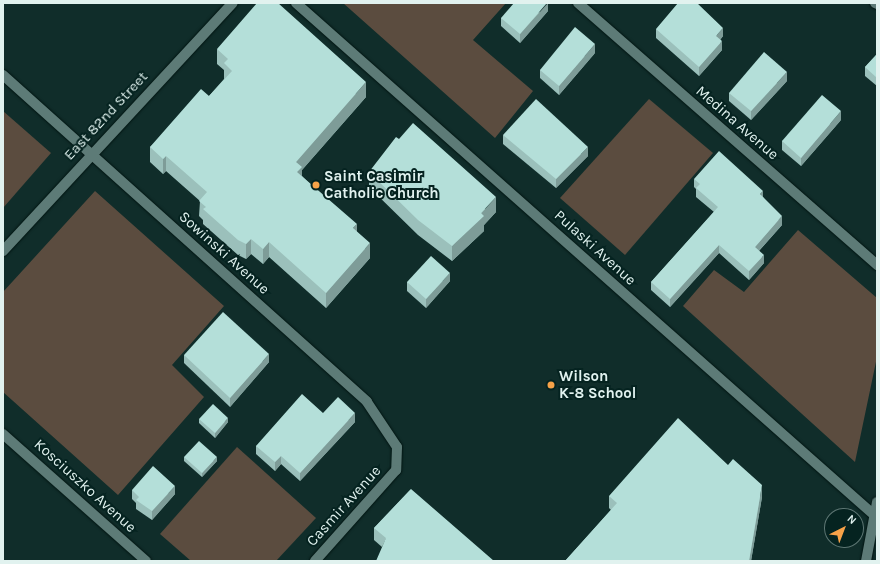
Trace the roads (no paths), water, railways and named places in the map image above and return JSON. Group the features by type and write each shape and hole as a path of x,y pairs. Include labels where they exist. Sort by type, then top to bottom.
{"street":[{"name":"East 82nd Street","path":"3,251 91,154 233,3"},
{"name":"Pulaski Avenue","path":"296,3 874,515"},
{"name":"Medina Avenue","path":"578,3 877,265"},
{"name":"Sowinski Avenue","path":"3,75 367,402 397,447 396,470"},
{"name":"Kosciuszko Avenue","path":"3,434 146,561"},
{"name":"Casmir Avenue","path":"315,561 396,470"},
{"path":"866,561 877,502"}],"place":[{"name":"Saint Casimir Catholic Church","path":"316,185"},
{"name":"Wilson K-8 School","path":"551,385"}]}
